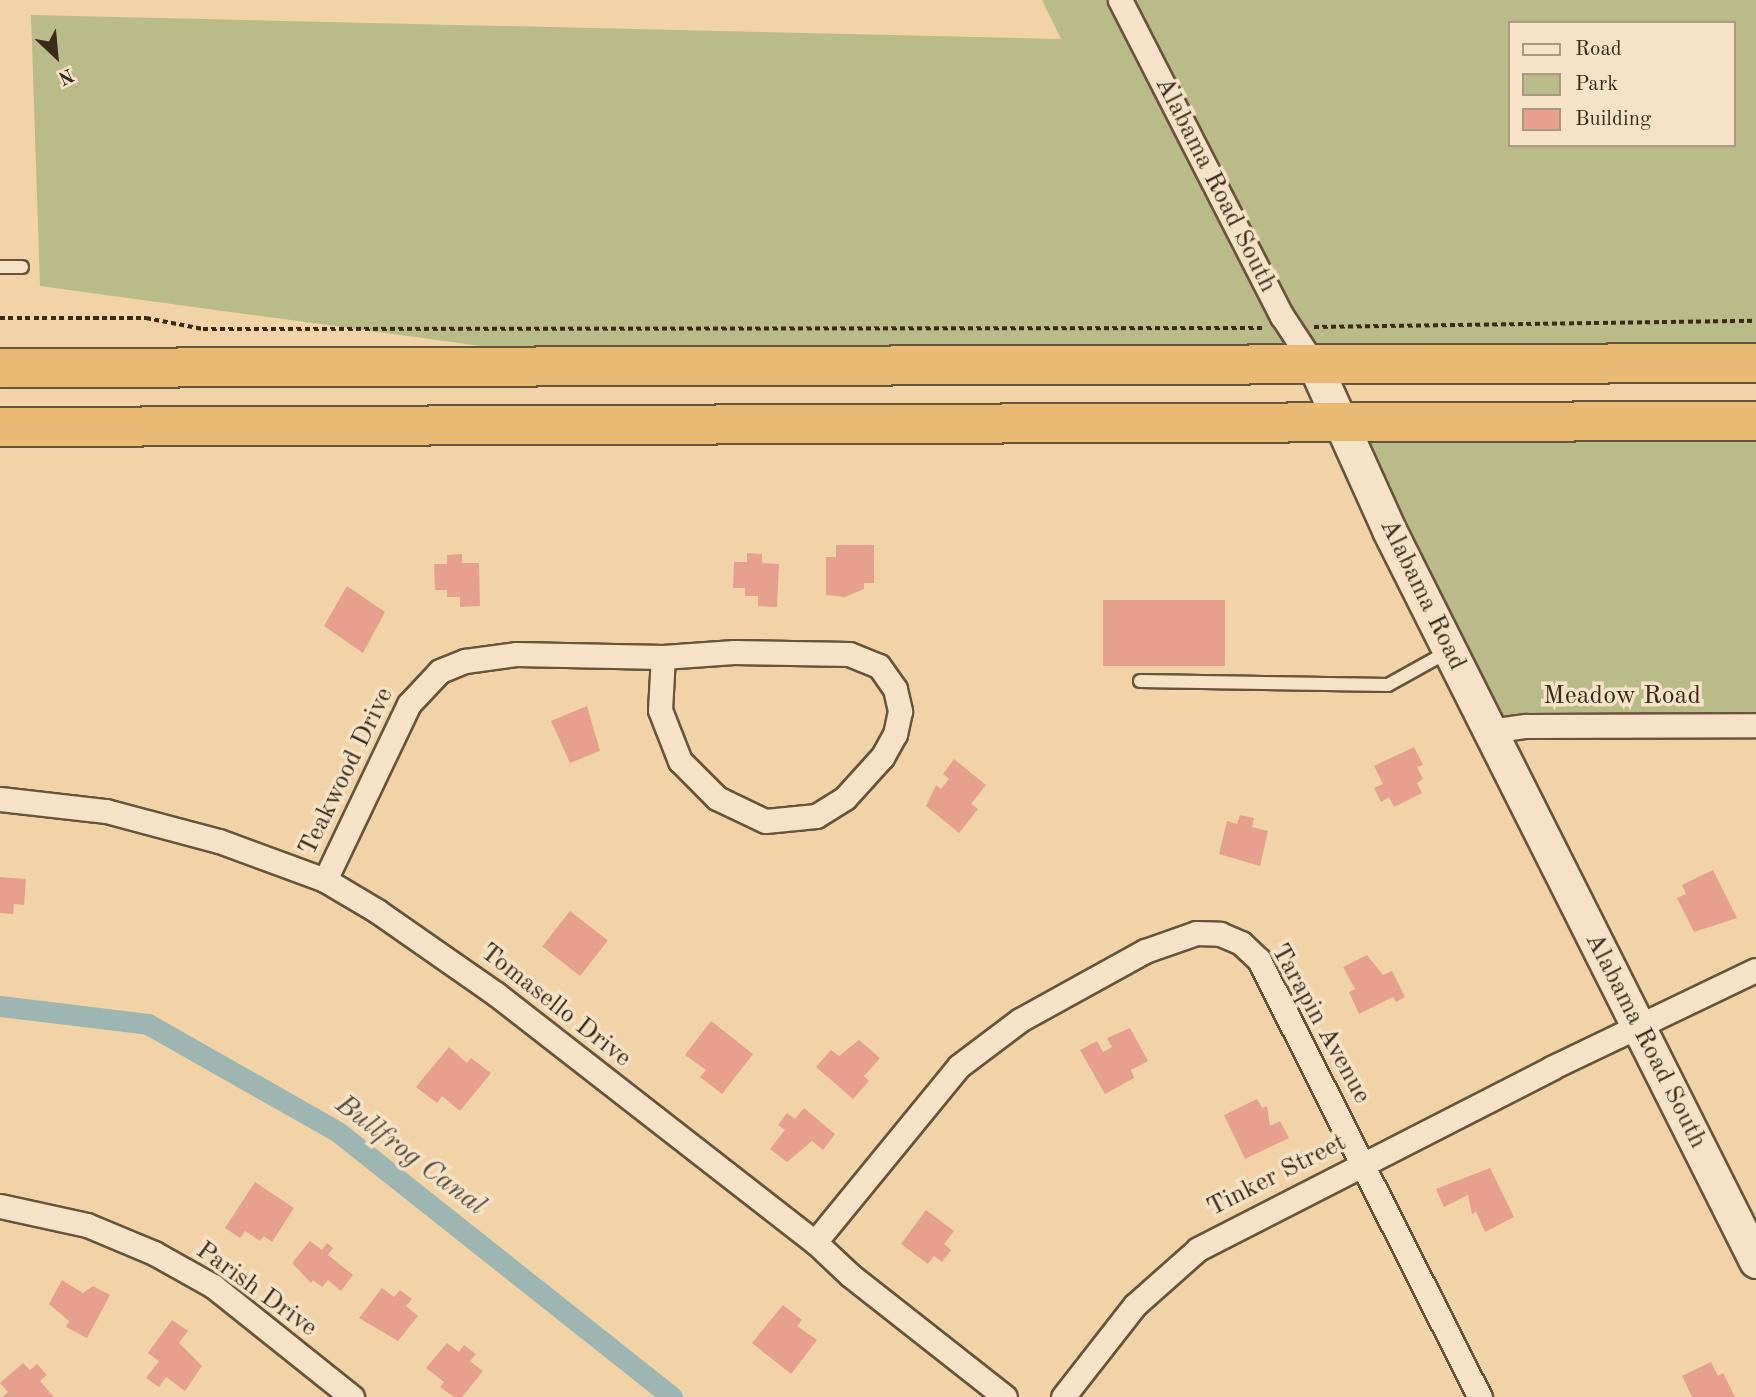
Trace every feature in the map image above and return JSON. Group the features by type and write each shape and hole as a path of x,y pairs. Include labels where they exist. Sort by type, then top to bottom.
{"highway":[{"path":"0,368 512,364 1316,368 1756,363"},
{"path":"0,427 1756,421"}],"street":[{"name":"Alabama Road South","path":"1120,0 1282,316 1316,368"},
{"name":"Alabama Road","path":"1316,368 1449,651 1534,820"},
{"path":"734,652 849,654 879,666 895,689 900,712 895,734 882,757 845,798 816,816 765,821 717,798 680,761 660,710 663,657 734,652"},
{"name":"Teakwood Drive","path":"325,880 409,704 440,671 465,661 516,653 663,657"},
{"name":"Meadow Road","path":"1489,731 1526,726 1756,725"},
{"name":"Tomasello Drive","path":"0,799 106,811 219,841 325,880 434,948 815,1242 849,1275 1005,1397"},
{"name":"Alabama Road South","path":"1534,820 1756,1261"},
{"name":"Tarapin Avenue","path":"815,1242 959,1066 1020,1020 1089,979 1145,951 1196,933 1220,934 1241,943 1259,960 1480,1397"},
{"name":"Tinker Street","path":"1063,1397 1135,1305 1175,1266 1225,1233 1756,970"},
{"name":"Parish Drive","path":"0,1206 87,1225 154,1253 213,1286 352,1397"}],"lane":[{"path":"0,267 22,267"},
{"path":"1140,681 1388,685 1449,651"}],"path":[{"path":"0,318 146,318 203,328 1229,328"},
{"path":"1309,328 1756,321"}],"green space":[{"path":"1042,0 1756,0 1756,351 525,352 40,286 31,15 1061,39"},
{"path":"1756,433 1756,731 1506,740 1358,434"}],"building":[{"path":"836,545 874,545 874,583 864,583 864,589 845,597 826,595 826,557 836,557"},
{"path":"747,553 762,554 762,563 779,564 777,607 758,606 758,596 745,596 745,588 733,588 734,562 747,562"},
{"path":"462,554 462,563 479,563 480,606 460,607 460,597 447,597 447,590 435,590 434,564 447,564 447,555"},
{"path":"347,586 385,612 363,653 324,626"},
{"path":"1103,600 1225,600 1225,666 1103,666"},
{"path":"587,706 600,751 570,763 551,721"},
{"path":"1414,747 1423,765 1417,767 1423,779 1417,783 1422,793 1394,807 1389,797 1381,802 1374,788 1383,784 1374,766"},
{"path":"954,759 986,785 971,804 978,809 959,833 926,806 936,785 941,789 949,779 943,774"},
{"path":"1240,815 1254,818 1252,827 1268,831 1260,866 1219,854 1227,821 1237,824"},
{"path":"1713,870 1737,918 1694,932 1677,898 1686,894 1682,885"},
{"path":"0,877 26,879 24,905 14,904 13,914 0,913"},
{"path":"570,911 608,941 580,976 542,946"},
{"path":"1367,955 1383,975 1392,971 1405,997 1396,1002 1393,997 1359,1014 1349,992 1355,989 1343,967"},
{"path":"711,1021 753,1054 722,1094 700,1077 706,1070 685,1055"},
{"path":"1130,1028 1148,1061 1131,1070 1134,1078 1105,1094 1080,1050 1097,1041 1103,1052 1112,1047 1107,1038"},
{"path":"859,1040 880,1058 864,1076 869,1081 853,1099 816,1067 831,1050 839,1056"},
{"path":"449,1047 467,1063 471,1058 491,1073 460,1111 442,1096 437,1103 416,1087"},
{"path":"1257,1099 1262,1108 1267,1106 1270,1126 1280,1121 1289,1138 1245,1159 1224,1115"},
{"path":"804,1108 835,1134 823,1150 812,1141 787,1162 770,1149 785,1130 778,1125 787,1113 795,1119"},
{"path":"1490,1168 1514,1217 1485,1232 1476,1212 1472,1214 1468,1195 1444,1207 1436,1189"},
{"path":"255,1182 294,1208 272,1242 264,1236 260,1241 245,1231 240,1238 225,1228"},
{"path":"926,1210 954,1231 944,1244 951,1250 942,1262 934,1256 928,1264 901,1244"},
{"path":"310,1241 322,1250 327,1243 333,1248 328,1255 353,1275 341,1291 328,1280 322,1287 313,1280 311,1283 292,1263"},
{"path":"62,1280 83,1293 93,1286 110,1295 87,1338 66,1327 69,1321 49,1304"},
{"path":"382,1288 394,1297 400,1290 412,1299 406,1306 418,1316 398,1341 359,1318"},
{"path":"783,1305 802,1320 797,1326 817,1340 791,1374 752,1343"},
{"path":"172,1320 188,1331 179,1343 202,1366 185,1391 166,1377 159,1387 146,1378 159,1361 148,1353"},
{"path":"447,1343 459,1352 464,1345 476,1354 470,1361 483,1371 462,1397 454,1397 440,1387 444,1382 426,1368"},
{"path":"1711,1362 1718,1376 1723,1373 1735,1397 1692,1397 1682,1376"},
{"path":"23,1363 30,1370 37,1364 47,1375 40,1381 54,1397 2,1397 8,1392 0,1383"}],"waterway":[{"name":"Bullfrog Canal","path":"0,1006 148,1024 338,1132 672,1397"}]}
